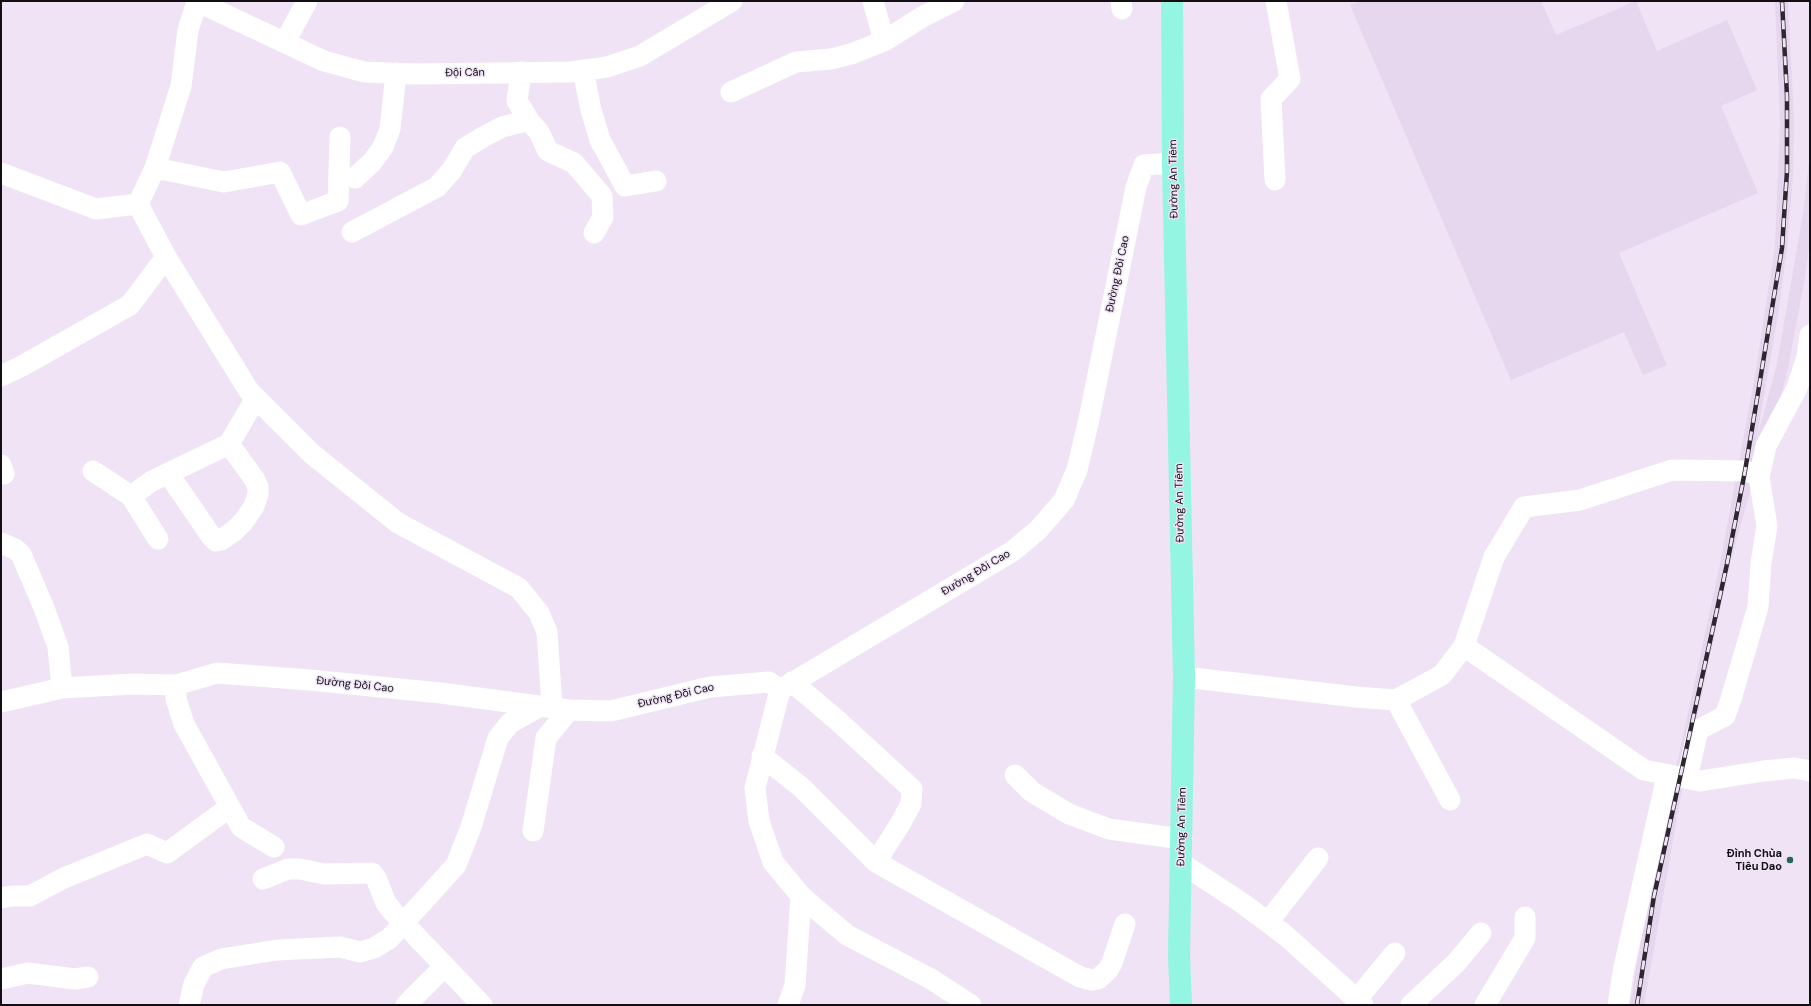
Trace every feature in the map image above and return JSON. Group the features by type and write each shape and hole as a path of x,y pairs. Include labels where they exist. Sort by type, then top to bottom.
{"main road":[{"name":"Đường An Tiêm","path":"1172,1 1173,163 1184,677 1179,956 1181,1005"}],"street":[{"path":"138,204 155,168 181,86 188,30 197,1"},
{"name":"Đội Cấn","path":"197,1 324,61 364,72 396,73 521,72 583,70 607,67 640,56 732,1"},
{"path":"285,42 307,1"},
{"path":"731,92 796,62 831,59 851,54 884,41 924,16 954,1"},
{"path":"1275,180 1271,99 1290,79 1276,1"},
{"path":"879,5 884,41"},
{"path":"583,70 591,110 600,140 624,186 656,181"},
{"path":"521,72 517,101 530,122 539,132 548,151 574,163 602,196 603,217 594,233"},
{"path":"355,178 373,161 383,147 390,129 396,73"},
{"path":"352,232 437,187 452,170 465,148 502,127 522,122 530,122"},
{"path":"155,168 224,182 280,172 301,215 338,201 340,137"},
{"name":"Đường Đồi Cao","path":"1,702 62,688 134,684 176,685 217,673 310,680 554,707 612,711 710,687 769,682 786,686 1014,551 1039,530 1064,500 1077,470 1089,419 1136,187 1144,165 1173,163"},
{"path":"1,173 96,209 138,204"},
{"path":"138,204 166,257 248,391 312,454 398,523 519,588 539,613 546,632 554,707 546,738 534,831"},
{"path":"1,376 22,366 130,305 166,257"},
{"path":"1687,778 1698,730 1725,716 1758,607 1761,563 1767,526 1759,477 1766,446 1797,388 1807,357 1810,335"},
{"path":"131,496 152,481 229,444 256,398"},
{"path":"168,473 211,536 216,540 221,540 234,531 244,521 254,506 258,494 258,487 255,480 229,444"},
{"path":"93,470 131,496 158,539"},
{"path":"1184,677 1356,698 1396,700 1442,675 1464,646 1494,557 1524,507 1580,500 1672,470 1745,471 1759,477"},
{"path":"1,542 21,554 44,608 58,647 62,688"},
{"path":"1464,646 1644,770 1667,776 1700,781 1771,770 1794,768 1810,771"},
{"path":"176,685 176,699 184,724 241,827 274,847"},
{"path":"876,862 911,804 912,789 838,721 786,686 762,756 756,788 760,821 773,862 801,896 847,934 931,978 971,1005"},
{"path":"1396,700 1450,800"},
{"path":"189,1005 194,984 203,967 221,959 271,951 340,947 360,952 374,948 390,938 456,865 470,827 498,738 510,723 554,707"},
{"path":"762,756 801,787 876,862 1086,980 1098,979 1108,970 1112,963 1125,924"},
{"path":"1016,775 1032,792 1069,814 1109,828 1182,839"},
{"path":"1618,1005 1624,967 1667,776"},
{"path":"1,898 12,896 30,896 64,878 147,844 167,853 230,807"},
{"path":"1268,922 1318,858"},
{"path":"1181,863 1268,922 1360,1002 1395,953"},
{"path":"263,879 288,869 300,868 324,874 372,873 376,878 386,903 482,1005"},
{"path":"788,1005 795,985 801,896"},
{"path":"1485,1005 1525,938 1525,917"},
{"path":"1412,1005 1456,963 1481,933"},
{"path":"406,1005 446,966"},
{"path":"1,979 28,973 75,979 88,977"}],"shaded area":[{"path":"1360,1 1541,1 1556,35 1636,1 1657,51 1727,20 1757,90 1721,106 1758,193 1619,253 1667,365 1643,375 1624,332 1511,380 1350,5"},
{"path":"1775,1 1788,1 1794,121 1793,176 1787,249 1778,315 1756,442 1777,364 1804,208 1810,151 1810,239 1805,277 1789,363 1779,405 1753,481 1730,564 1686,767 1644,1005 1630,1005 1649,894 1720,564 1755,376 1775,246 1780,123"}],"railway":[{"path":"1637,1005 1654,896 1727,564 1745,471 1782,248 1787,171 1787,96 1782,1"}],"place":[{"name":"Đình Chùa Tiêu Dao","path":"1790,860"}]}
